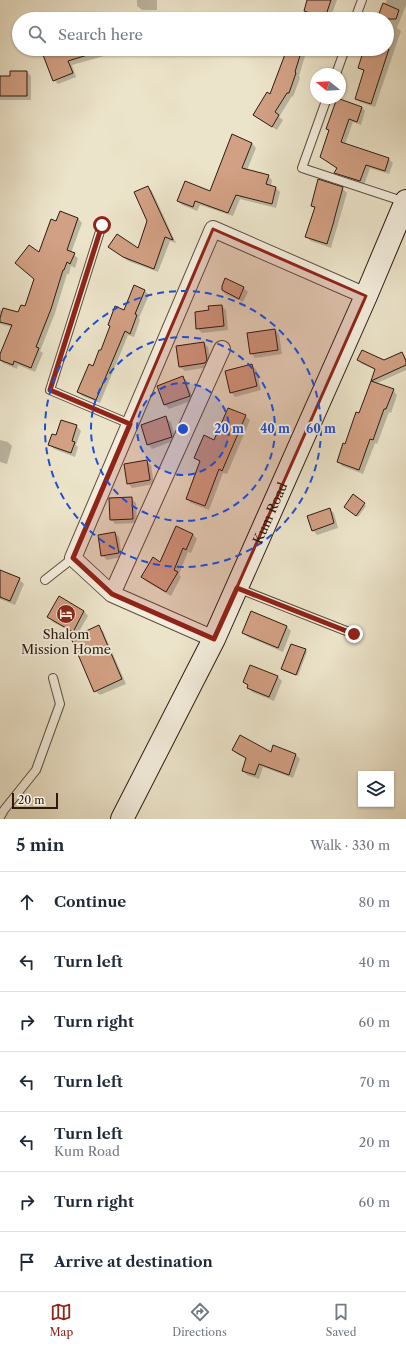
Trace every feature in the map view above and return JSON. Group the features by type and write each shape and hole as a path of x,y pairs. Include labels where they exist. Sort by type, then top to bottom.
{"street":[{"name":"Kum Road","path":"122,819 214,639 406,202"},
{"path":"214,639 112,594 73,558 213,229 366,296"},
{"path":"112,594 222,349"}],"lane":[{"path":"358,12 362,0"},
{"path":"338,68 342,56"},
{"path":"325,104 302,168 406,202"},
{"path":"102,225 50,390 130,424"},
{"path":"45,580 73,558"},
{"path":"237,588 354,634"},
{"path":"0,817 36,770 60,704 53,678"}],"highlighted area":[{"path":"213,229 366,296 214,639 112,594 73,558"}],"building":[{"path":"307,0 331,0 327,12 304,11"},
{"path":"383,3 399,10 396,19 394,19 394,12 380,12"},
{"path":"43,56 84,56 68,61 73,73 53,81"},
{"path":"284,56 300,56 289,93 287,93 275,112 279,115 272,127 253,115 267,92 270,94"},
{"path":"362,56 387,56 371,104 355,99 364,70 358,68"},
{"path":"10,71 27,71 27,96 0,96 0,76 10,76"},
{"path":"346,101 362,107 357,122 349,119 341,142 389,158 385,171 366,165 360,181 334,173 337,168 320,157 329,130 326,129 335,104 346,104"},
{"path":"232,134 252,143 242,168 269,175 266,184 276,187 272,204 236,195 228,213 195,201 193,207 177,201 185,181 210,191"},
{"path":"318,179 343,187 327,244 305,237 315,207 311,206"},
{"path":"148,186 173,240 165,237 154,269 123,257 108,247 117,234 138,248 147,221 134,192"},
{"path":"60,211 78,218 67,250 75,253 70,264 67,262 63,270 51,309 36,347 39,348 31,368 14,361 13,365 0,360 0,354 12,325 0,322 0,318 3,308 18,312 21,305 25,306 34,279 15,263 29,245 39,252 51,219 56,221"},
{"path":"225,278 244,287 239,299 222,290"},
{"path":"134,285 145,290 135,314 137,315 130,334 125,331 96,400 77,392 89,364 93,366 99,350 101,350 110,326 108,325 115,306 124,310"},
{"path":"222,305 224,326 196,329 195,312 209,310 208,306"},
{"path":"275,329 278,350 250,354 247,333"},
{"path":"204,342 207,360 205,363 179,367 176,346"},
{"path":"362,350 384,360 402,352 406,365 371,381 375,369 357,360"},
{"path":"252,364 257,386 230,393 225,371"},
{"path":"183,376 190,396 164,405 157,386"},
{"path":"371,381 394,389 386,409 384,409 373,440 370,439 359,470 337,462 356,412 359,413"},
{"path":"228,408 246,415 222,471 219,469 205,506 186,499 200,461 194,458 204,435 214,440"},
{"path":"166,416 172,437 147,445 141,425"},
{"path":"61,420 77,425 72,441 75,442 71,453 48,445 52,434 56,435"},
{"path":"147,460 150,480 127,484 124,464"},
{"path":"353,494 365,503 356,516 344,507"},
{"path":"132,497 133,519 110,520 109,498"},
{"path":"330,508 334,523 312,531 307,516"},
{"path":"176,526 193,534 186,550 183,548 174,570 178,572 166,592 141,577 153,557 160,562"},
{"path":"115,532 119,553 101,556 98,535"},
{"path":"0,570 20,578 10,601 0,597"},
{"name":"Shalom Mission Home","path":"59,596 84,611 73,632 47,617"},
{"path":"251,611 287,626 278,648 242,633"},
{"path":"99,625 122,679 94,692 71,638"},
{"path":"291,644 306,649 296,675 281,669"},
{"path":"250,665 278,676 269,697 247,688 248,685 243,682"},
{"path":"240,735 271,752 273,745 296,754 289,775 259,764 255,775 242,771 246,758 232,750"}],"place":[{"name":"Shalom Mission Home","path":"66,614"}],"route":[{"path":"102,225 50,390 130,424 73,558 112,594 214,639 237,588 354,634"}]}
